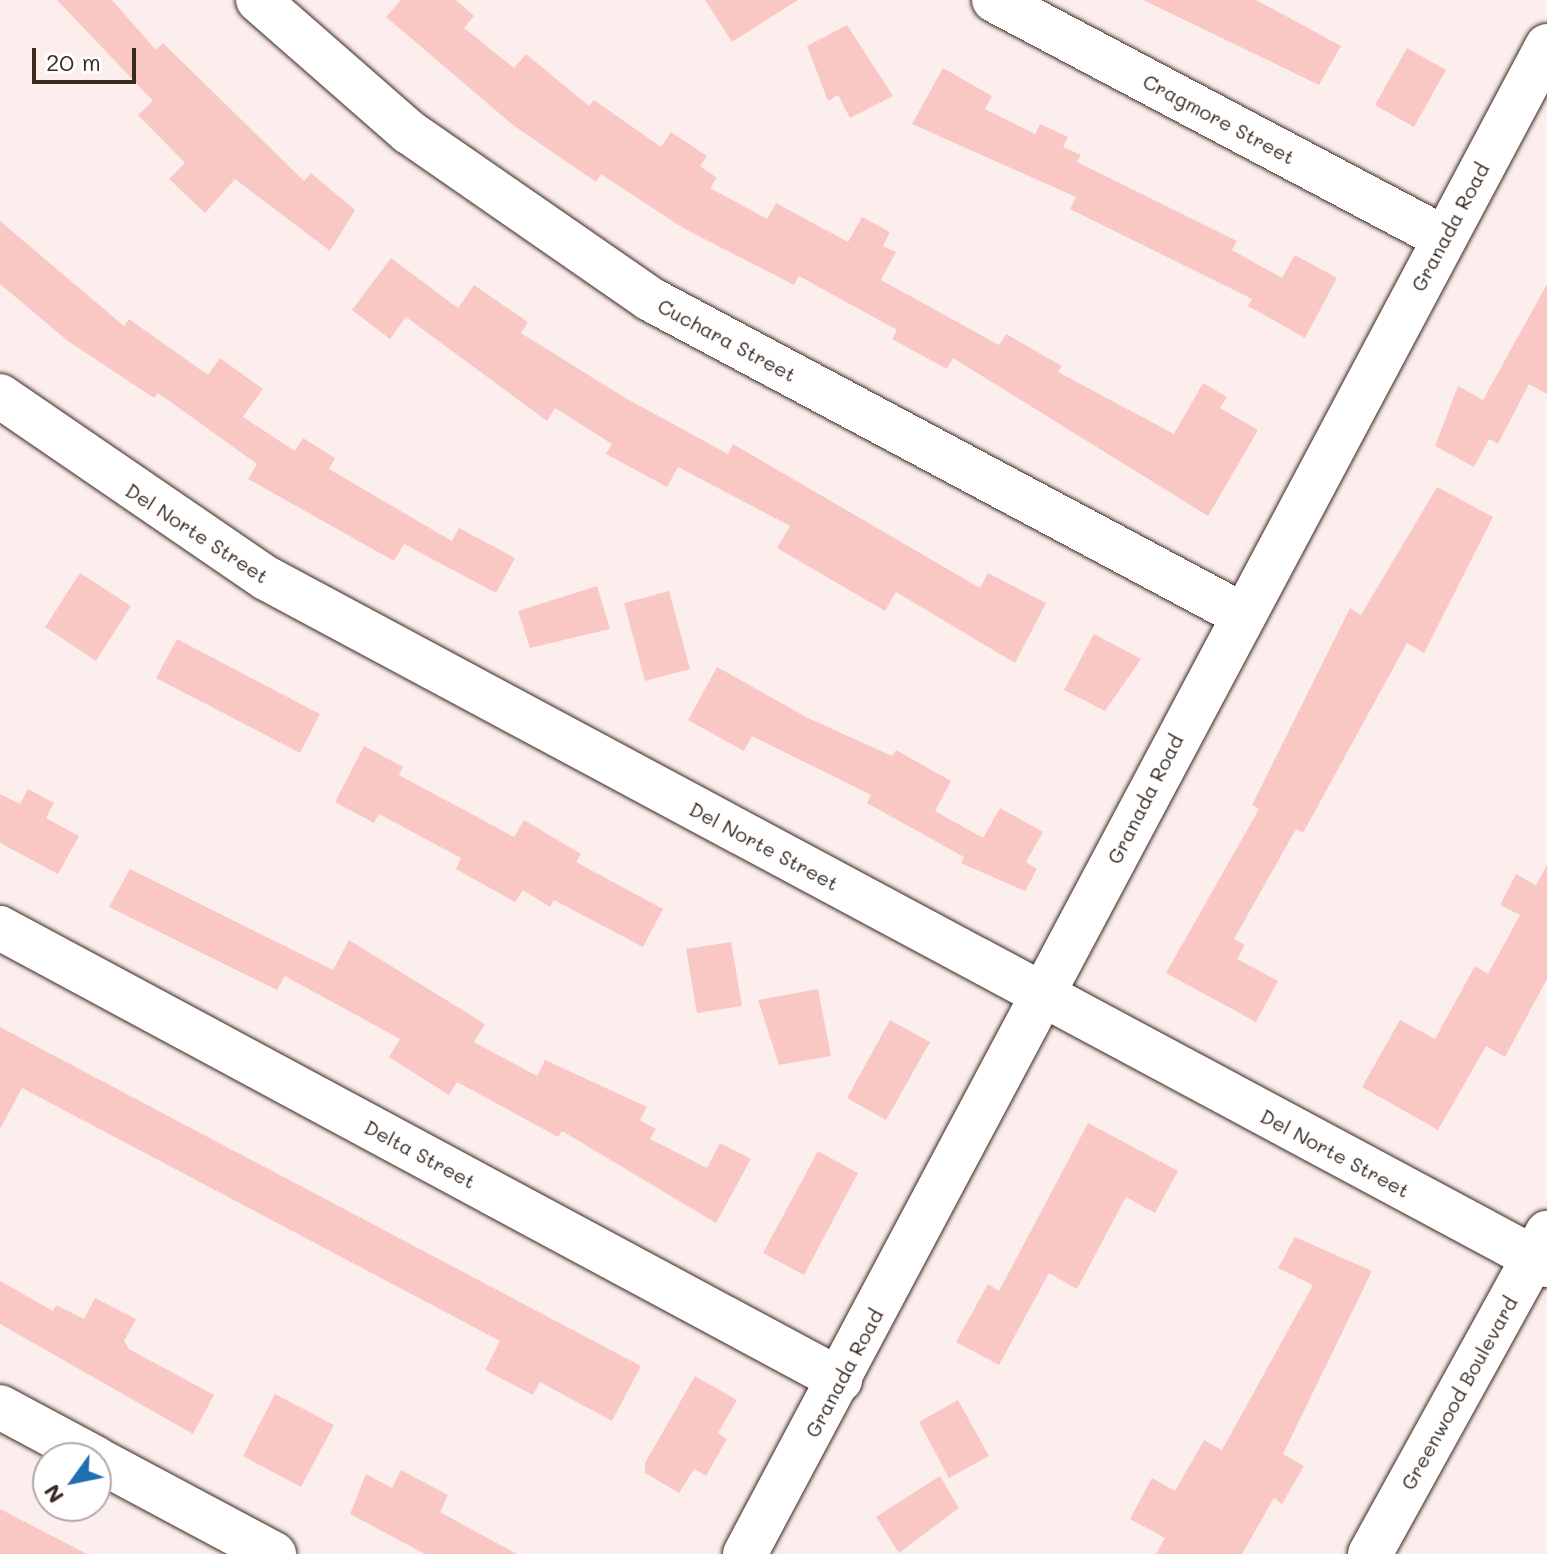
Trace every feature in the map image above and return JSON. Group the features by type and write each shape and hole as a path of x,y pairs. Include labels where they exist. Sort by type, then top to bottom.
{"street":[{"name":"Cuchara Street","path":"258,0 409,132 650,299 1241,614"},
{"name":"Cragmore Street","path":"994,0 1444,238"},
{"name":"Granada Road","path":"745,1554 1044,996 1241,614 1547,46"},
{"name":"Del Norte Street","path":"0,396 266,578 1044,996 1543,1252"},
{"name":"Delta Street","path":"0,928 840,1380"},
{"name":"Greenwood Boulevard","path":"1370,1554 1543,1252"},
{"path":"0,1407 66,1442"},
{"path":"112,1467 274,1554"}],"building":[{"path":"57,0 112,0 156,50 163,43 304,181 311,173 355,210 330,251 235,179 205,213 169,179 185,163 138,115 153,101"},
{"path":"401,0 456,0 474,16 464,28 514,68 526,54 589,106 594,100 661,147 671,132 707,156 700,166 717,178 710,188 767,219 776,203 848,242 862,217 890,232 883,246 896,252 881,280 999,345 1006,334 1062,366 1058,372 1174,434 1203,383 1227,397 1220,408 1258,430 1208,516 953,358 947,369 892,339 897,330 799,276 794,285 683,228 601,174 596,182 513,125 386,17"},
{"path":"705,0 798,0 732,42"},
{"path":"1143,0 1256,0 1341,46 1319,85"},
{"path":"847,25 893,96 850,118 838,95 828,101 807,46"},
{"path":"1407,48 1446,70 1414,127 1375,105"},
{"path":"943,68 992,96 985,109 1035,134 1040,124 1068,137 1063,147 1081,155 1077,162 1237,241 1232,250 1282,278 1295,255 1337,278 1305,338 1248,306 1252,299 1070,209 1076,197 912,124"},
{"path":"0,221 124,326 129,319 208,375 220,358 263,389 243,417 295,451 303,438 335,458 329,469 452,541 459,528 515,558 496,593 404,544 394,561 248,479 257,464 158,393 154,398 68,341 0,284"},
{"path":"391,258 458,308 474,285 528,322 521,333 622,396 728,454 733,444 980,588 988,573 1046,603 1015,663 896,592 885,611 777,548 790,526 678,467 667,487 606,454 612,444 555,408 547,421 406,317 390,339 352,310"},
{"path":"1547,284 1547,394 1529,384 1498,444 1489,439 1474,467 1435,446 1458,386 1483,400"},
{"path":"1437,487 1493,517 1424,653 1407,643 1303,833 1296,829 1234,939 1245,945 1237,959 1278,981 1256,1022 1166,973 1259,809 1252,805 1350,608 1361,615"},
{"path":"80,573 131,606 96,661 45,627"},
{"path":"597,586 610,629 530,648 518,611"},
{"path":"669,591 690,669 645,681 624,603"},
{"path":"1094,634 1141,659 1105,711 1064,690"},
{"path":"177,639 320,714 300,753 156,678"},
{"path":"717,667 808,718 892,756 896,750 951,781 935,811 983,838 1000,808 1043,832 1026,862 1037,869 1025,891 961,863 964,857 867,803 871,795 752,736 744,751 688,720"},
{"path":"364,746 403,767 399,775 514,837 524,820 581,854 576,862 663,909 643,947 554,900 550,907 523,890 515,902 456,869 461,858 379,814 374,823 335,802"},
{"path":"28,789 54,803 46,818 79,836 58,874 0,843 0,794 20,804"},
{"path":"1547,865 1547,979 1505,1057 1486,1046 1438,1130 1362,1087 1400,1020 1435,1039 1475,966 1488,974 1520,915 1500,905 1516,874 1536,885"},
{"path":"130,869 333,970 349,940 485,1024 474,1042 537,1076 545,1060 647,1107 640,1120 656,1129 650,1139 707,1168 720,1143 751,1159 716,1223 562,1131 558,1137 457,1082 449,1095 389,1057 400,1039 285,976 277,990 109,907"},
{"path":"731,942 742,1006 697,1013 686,949"},
{"path":"818,989 831,1056 779,1065 758,1000"},
{"path":"890,1020 930,1042 886,1120 847,1098"},
{"path":"0,1027 641,1366 612,1421 540,1382 533,1395 485,1370 500,1341 22,1088 0,1129"},
{"path":"1088,1123 1178,1171 1155,1213 1126,1197 1077,1289 1049,1273 999,1365 956,1342 988,1284 999,1291"},
{"path":"818,1151 858,1173 804,1275 763,1253"},
{"path":"1295,1237 1372,1271 1283,1454 1304,1466 1282,1504 1274,1498 1242,1554 1156,1554 1165,1538 1130,1519 1152,1478 1175,1491 1204,1440 1222,1450 1313,1285 1278,1268"},
{"path":"0,1281 53,1311 56,1305 84,1319 95,1298 136,1319 124,1341 129,1349 214,1395 193,1434 0,1324"},
{"path":"695,1376 737,1400 718,1433 727,1439 706,1476 694,1469 679,1493 645,1473 645,1463"},
{"path":"275,1394 334,1425 301,1487 243,1456"},
{"path":"958,1400 989,1456 949,1478 919,1422"},
{"path":"401,1470 448,1495 440,1512 517,1554 425,1554 350,1514 366,1474 392,1488"},
{"path":"940,1476 959,1508 899,1553 876,1517"},
{"path":"0,1509 87,1554 0,1554"}]}
